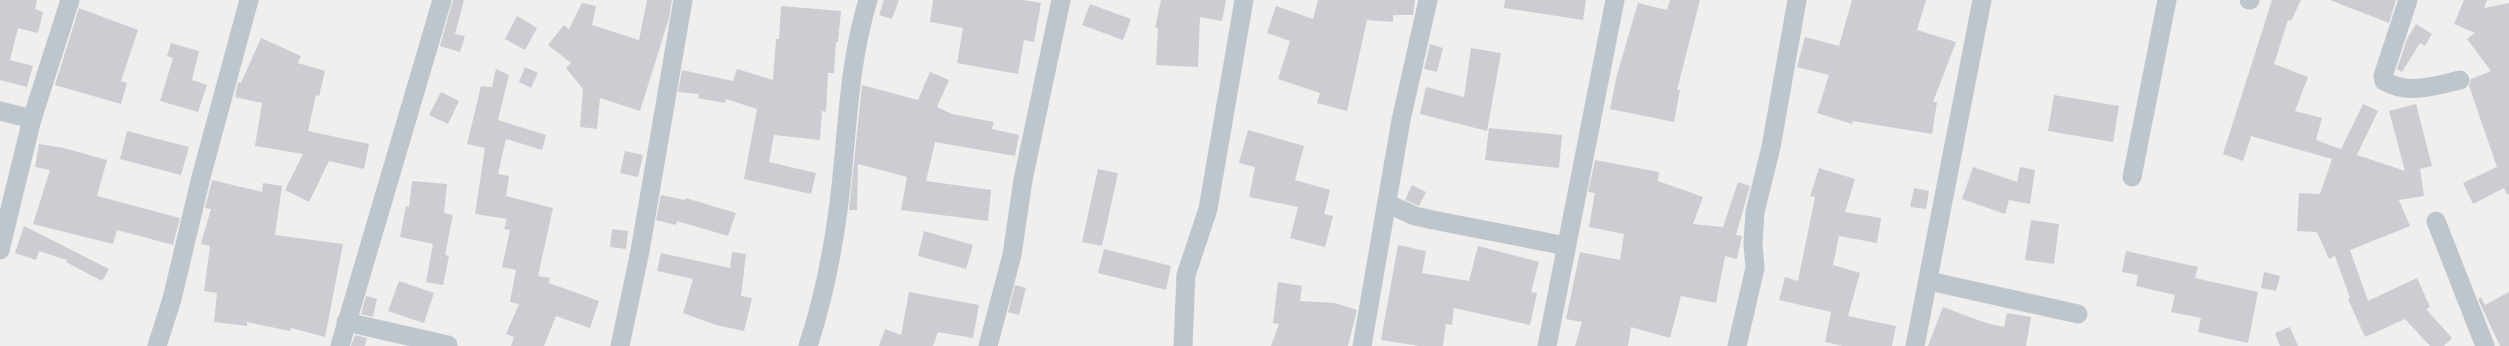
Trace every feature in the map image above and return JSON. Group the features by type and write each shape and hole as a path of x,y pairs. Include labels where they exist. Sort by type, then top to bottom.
{"street":[{"path":"0,250 32,119 70,0"},
{"path":"157,346 172,299 200,177 249,0"},
{"path":"340,346 442,0"},
{"path":"620,346 640,251 684,0"},
{"path":"808,346 817,319 832,250 841,187 851,70 868,0"},
{"path":"988,346 1012,255 1023,180 1061,0"},
{"path":"1183,346 1186,275 1208,209 1244,0"},
{"path":"1362,346 1378,241 1388,204 1401,120 1428,0"},
{"path":"1547,346 1615,0"},
{"path":"1737,346 1754,268 1753,244 1756,212 1771,147 1797,0"},
{"path":"1915,346 1929,282 1982,0"},
{"path":"2132,177 2167,0"},
{"path":"2408,0 2383,76 2384,81 2402,88 2428,88 2460,80"},
{"path":"0,111 32,119"},
{"path":"1388,204 1415,216 1566,246"},
{"path":"2436,221 2485,346"},
{"path":"1929,282 2078,314"},
{"path":"346,322 448,345"}],"building":[{"path":"0,0 37,0 35,9 43,12 38,33 18,28 10,60 33,66 27,87 0,80"},
{"path":"453,0 464,0 455,34 465,36 460,52 440,46"},
{"path":"647,0 672,0 669,18 640,111 600,98 597,129 580,127 583,89 566,68 571,63 548,45 564,25 569,29 582,3 596,6 592,25 639,40"},
{"path":"884,0 899,0 892,19 879,15"},
{"path":"933,0 1024,0 1041,3 1034,42 1024,40 1018,74 957,63 963,28 930,22"},
{"path":"1161,0 1226,0 1222,21 1200,17 1198,67 1156,65 1158,28 1155,28"},
{"path":"1318,0 1415,0 1413,15 1393,15 1393,22 1367,20 1347,111 1317,103 1320,93 1278,79 1290,41 1267,33 1276,6 1313,19"},
{"path":"1505,0 1586,0 1583,20 1504,8"},
{"path":"1670,0 1700,0 1677,90 1680,90 1674,122 1610,109 1617,75 1638,3 1667,10"},
{"path":"1852,0 1926,0 1917,30 1956,42 1933,102 1937,102 1932,134 1853,121 1852,124 1817,113 1829,75 1797,67 1805,37 1839,46"},
{"path":"2272,0 2301,0 2291,21 2288,20 2274,64 2308,77 2295,111 2322,118 2316,140 2341,149 2363,104 2378,111 2357,155 2405,171 2389,111 2416,104 2432,166 2420,169 2424,196 2399,200 2410,226 2350,250 2368,301 2417,278 2430,307 2426,309 2452,338 2444,346 2430,346 2405,319 2365,337 2348,299 2350,298 2335,256 2329,259 2317,232 2297,231 2299,193 2320,194 2332,159 2251,136 2243,161 2223,154"},
{"path":"2330,0 2396,0 2389,23"},
{"path":"2464,0 2487,0 2484,8 2509,3 2509,194 2507,195 2504,188 2473,204 2463,183 2497,167 2469,86 2471,79 2491,71 2467,39 2475,33 2454,24"},
{"path":"1090,4 1131,19 1123,40 1082,25"},
{"path":"781,6 841,11 838,42 836,42 834,73 828,73 826,112 822,111 820,140 774,135 769,162 816,173 811,194 744,179 757,109 726,99 725,103 698,98 699,94 678,92 682,70 733,81 737,69 773,80 776,39 779,39"},
{"path":"79,8 138,30 121,81 127,83 121,104 55,85"},
{"path":"517,16 537,28 525,50 505,39"},
{"path":"2416,24 2432,34 2425,46 2420,43 2402,72 2397,69 2407,39"},
{"path":"261,38 301,56 298,63 325,71 319,96 316,95 308,131 369,144 364,169 329,161 309,202 285,190 303,154 255,146 262,103 235,97 238,82 241,83"},
{"path":"171,43 199,51 192,80 207,85 198,112 160,101 173,58 167,56"},
{"path":"1430,44 1443,48 1437,72 1424,69"},
{"path":"1471,48 1501,53 1487,131 1420,114 1426,87 1464,97"},
{"path":"525,67 538,73 531,88 519,82"},
{"path":"496,69 509,75 498,120 546,135 542,150 506,139 498,174 509,176 506,196 553,208 538,276 550,278 549,283 599,301 590,328 556,316 544,346 511,346 514,337 506,334 519,304 510,302 516,270 502,267 510,230 504,229 507,219 475,214 485,148 467,144 481,86 492,87"},
{"path":"930,72 949,80 937,107 952,114 994,122 992,129 1019,135 1015,156 935,142 926,181 991,190 988,221 901,210 907,177 858,164 857,210 849,210 862,85 918,100"},
{"path":"441,92 459,101 448,124 429,115"},
{"path":"2054,95 2119,106 2113,142 2048,131"},
{"path":"1489,128 1562,135 1559,168 1485,160"},
{"path":"1248,130 1304,146 1295,180 1330,190 1324,214 1333,216 1325,247 1290,238 1298,207 1249,197 1255,167 1239,163"},
{"path":"127,131 189,147 181,175 120,159"},
{"path":"39,144 64,148 107,160 97,196 180,218 173,245 117,230 113,244 33,224 50,170 35,167"},
{"path":"625,151 643,155 638,177 620,173"},
{"path":"1595,160 1659,172 1658,181 1703,197 1693,224 1723,227 1738,182 1750,186 1736,235 1742,236 1737,259 1725,256 1716,303 1681,296 1670,338 1631,327 1628,346 1575,346 1582,322 1566,319 1580,252 1620,260 1624,234 1589,227 1595,193 1588,192"},
{"path":"1973,167 2017,182 2020,167 2035,170 2030,204 2009,200 2005,214 1962,199"},
{"path":"1819,168 1855,179 1845,212 1881,218 1877,243 1839,236 1833,265 1860,273 1848,316 1896,326 1892,346 1843,346 1825,342 1831,312 1779,300 1785,277 1798,281 1815,197 1810,196"},
{"path":"1098,169 1118,173 1102,246 1082,242"},
{"path":"212,180 262,192 263,183 282,186 275,235 343,244 325,337 291,328 290,331 247,322 247,326 214,322 217,293 204,291 210,246 201,244 211,209 205,208"},
{"path":"412,181 447,184 444,213 453,215 445,255 449,256 443,285 426,282 433,244 400,237 406,206 409,207"},
{"path":"1412,185 1426,192 1419,206 1405,200"},
{"path":"1914,188 1929,191 1926,209 1910,207"},
{"path":"661,195 685,200 686,198 736,213 728,236 677,221 676,225 656,220"},
{"path":"2031,220 2059,224 2054,264 2025,260"},
{"path":"24,226 109,269 102,281 66,262 67,260 39,251 36,260 15,253"},
{"path":"612,229 628,231 626,249 610,247"},
{"path":"924,231 973,245 966,269 918,256"},
{"path":"1398,245 1426,251 1422,273 1469,281 1478,246 1539,262 1531,292 1537,293 1530,325 1454,308 1452,325 1446,324 1443,346 1420,346 1381,340"},
{"path":"1104,249 1171,266 1166,290 1098,273"},
{"path":"2126,251 2198,267 2195,278 2258,292 2248,343 2198,332 2201,318 2171,312 2175,295 2136,286 2138,275 2122,272"},
{"path":"732,252 746,254 741,296 752,298 744,331 716,325 683,313 693,279 657,271 661,253 730,268"},
{"path":"2264,272 2280,276 2276,291 2261,288"},
{"path":"399,281 434,293 424,323 388,311"},
{"path":"1278,282 1302,286 1300,301 1335,303 1357,310 1348,346 1271,346 1279,324 1273,323"},
{"path":"1015,285 1026,288 1019,315 1008,312"},
{"path":"909,292 979,305 973,338 938,332 933,346 879,346 885,329 901,335"},
{"path":"2509,292 2509,346 2500,346 2478,299 2481,297 2485,305"},
{"path":"366,296 377,299 373,317 361,314"},
{"path":"1943,307 1986,323 2004,327 2007,313 2031,317 2026,346 1928,346"},
{"path":"2290,327 2298,346 2280,346 2275,333"},
{"path":"355,335 367,338 365,346 351,346"}]}
